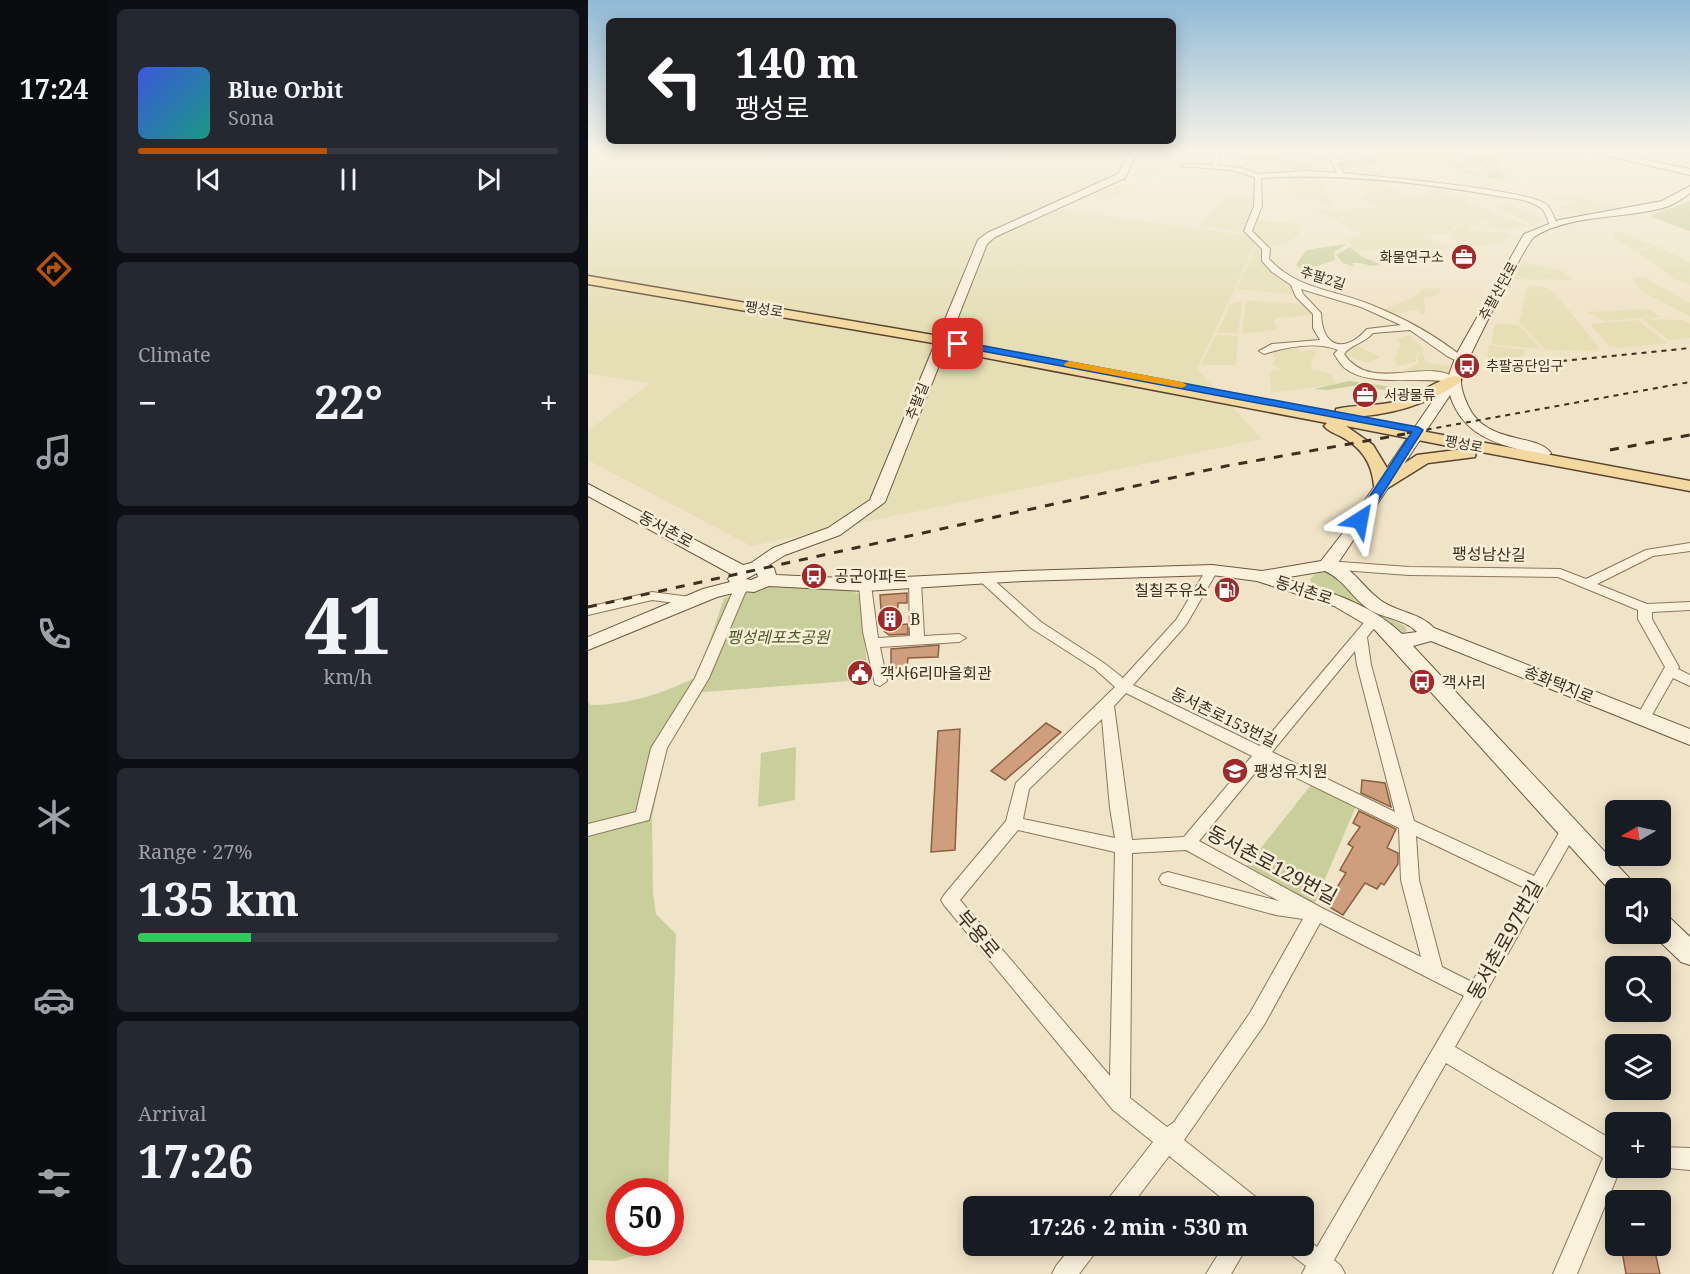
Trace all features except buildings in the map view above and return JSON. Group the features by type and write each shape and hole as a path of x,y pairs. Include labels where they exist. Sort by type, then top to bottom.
{"main road":[{"name":"팽성로","path":"588,282 938,342 1545,456 1690,486"},
{"path":"1313,412 1365,412 1399,407 1427,397 1454,380"},
{"path":"1313,412 1365,445 1378,463 1383,486 1413,463 1437,456 1491,453 1545,456"},
{"name":"팽성로","path":"1545,456 1690,479"}],"street":[{"name":"추팔길","path":"750,578 764,558 824,536 855,520 877,502 982,242 992,235 1050,208"},
{"name":"추팔2길","path":"1257,208 1248,231 1266,249 1265,259 1271,267 1295,285 1363,305 1412,327 1426,335 1448,354 1461,360"},
{"path":"1546,208 1554,226"},
{"name":"추팔산단로","path":"1417,432 1454,380 1461,360 1528,236 1554,226 1643,208"},
{"path":"1295,285 1299,295 1317,313 1317,328 1326,342"},
{"path":"1264,351 1272,346 1326,342 1345,346 1361,341 1370,331 1412,327"},
{"path":"1345,346 1340,354 1342,360 1355,372 1397,378 1445,375 1454,380 1462,410 1474,426 1496,439 1539,449 1545,456"},
{"path":"1316,594 1308,582 1310,575 1327,565 1349,537 1417,432"},
{"name":"동서촌로","path":"588,489 750,578 865,585 984,578 1212,570 1259,576 1341,602 1373,621 1395,639 1614,878"},
{"path":"1587,585 1650,553 1690,547"},
{"path":"1259,576 1291,573 1327,565"},
{"name":"팽성남산길","path":"1327,565 1409,571 1560,573 1645,608 1690,606"},
{"name":"송화택지로","path":"1327,565 1346,574 1372,603 1385,611 1418,622 1427,632 1690,736"},
{"path":"1188,843 1124,847 1014,823 1022,787 1107,705 1181,622 1212,570"},
{"path":"588,644 710,592 750,578"},
{"path":"588,830 643,816 659,748 702,678 740,591 750,578"},
{"name":"동서촌로153번길","path":"984,578 1003,598 1054,637 1110,672 1123,686 1263,756 1536,885"},
{"path":"915,582 917,640"},
{"path":"865,585 880,681"},
{"path":"588,611 652,596 690,601"},
{"path":"1643,718 1672,667 1645,619 1645,608"},
{"name":"동서촌로129번길","path":"1373,621 1263,756 1188,843 1316,913 1476,993"},
{"path":"1395,639 1403,642 1422,639 1427,632"},
{"path":"1360,637 1364,665 1407,825 1410,880 1434,971"},
{"path":"873,643 959,638"},
{"path":"1669,671 1690,681"},
{"path":"1107,705 1111,727 1117,813 1124,847 1120,1103"},
{"name":"부용로","path":"1014,823 950,900 1120,1103 1237,1196"},
{"name":"동서촌로97번길","path":"1322,1271 1442,1050 1569,831"},
{"path":"1125,1196 1168,1140 1181,1129 1257,1019 1316,913 1276,908 1168,879"},
{"path":"1671,936 1690,954"},
{"path":"1442,1050 1605,1147"},
{"path":"1671,1158 1690,1159"},
{"path":"1565,1274 1606,1178"},
{"path":"1064,1274 1078,1256"},
{"path":"1218,1274 1230,1256"},
{"path":"1308,1256 1322,1271"}],"shaded area":[{"path":"588,208 1054,208 1257,237 1253,231 1258,220 1302,224 1298,235 1285,245 1270,247 1258,238 1197,369 1262,439 751,546 588,460 588,431 650,383 588,374"},
{"path":"1215,208 1251,208 1244,232 1199,226"},
{"path":"1485,208 1494,211 1489,215 1502,216 1530,226 1503,230 1486,225 1490,224 1484,220 1466,231 1502,232 1511,235 1503,242 1469,248 1458,245 1451,234 1457,227 1472,221 1453,227 1449,234 1421,235 1452,247 1416,255 1404,254 1395,248 1360,251 1353,248 1344,237 1362,235 1316,209"},
{"path":"1498,208 1517,208 1545,221 1532,225"},
{"path":"1565,208 1608,208 1584,214"},
{"path":"1614,231 1651,245 1635,251 1614,238"},
{"path":"1257,245 1261,253 1255,256 1261,254 1268,268 1292,287 1295,295 1236,289"},
{"path":"1656,246 1690,262 1690,285 1674,279 1637,252"},
{"path":"1523,262 1563,271 1571,280 1513,279"},
{"path":"1644,277 1690,303 1690,316 1646,294 1633,282 1634,278"},
{"path":"1528,285 1545,287 1553,291 1599,348 1597,351 1546,350 1519,322"},
{"path":"1424,288 1440,289 1438,294 1430,298 1424,297 1425,314 1419,314 1418,309 1392,315 1381,310 1414,297"},
{"path":"1246,300 1306,304 1312,315 1277,318 1274,321 1277,329 1242,334"},
{"path":"1243,301 1238,333 1217,333 1230,304"},
{"path":"1650,310 1660,317 1643,319 1683,320 1690,324 1690,338 1669,340 1641,318 1605,321 1587,312"},
{"path":"1637,320 1667,343 1621,348 1609,346 1590,324"},
{"path":"1495,324 1518,325 1541,349 1491,344"},
{"path":"1216,335 1238,336 1236,365 1201,365"},
{"path":"1410,335 1424,350 1417,353 1416,362 1398,366 1394,359 1401,345 1397,339"},
{"path":"1354,345 1380,357 1368,363 1348,356 1346,351"},
{"path":"1489,345 1526,350 1520,359 1491,363 1487,362"},
{"path":"1298,348 1299,351 1317,350 1311,363 1312,370 1332,374 1336,384 1271,393 1270,371 1282,369 1272,365 1275,359 1272,350"},
{"path":"1422,352 1426,363 1452,366 1449,374 1396,375 1418,363 1418,354"}],"green space":[{"path":"1670,208 1690,208 1690,231 1652,217 1652,215"},
{"path":"1347,244 1334,252 1335,260 1314,267 1314,273 1307,273 1296,265 1306,250"},
{"path":"1350,247 1363,257 1380,264 1374,266 1353,263 1354,267 1343,263 1336,255"},
{"path":"1349,381 1400,388 1412,393 1352,386 1328,390 1314,389"},
{"path":"1325,572 1337,575 1374,611 1405,626 1407,631 1397,632 1312,584 1310,579 1315,574"},
{"name":"팽성레포츠공원","path":"773,587 848,589 860,595 867,666 852,668 850,681 702,692 668,744 652,816 653,893 656,914 676,934 668,1178 606,1178 606,1256 633,1256 616,1261 588,1260 588,702 591,705 632,700 673,688 698,676 724,598"},
{"path":"796,747 795,800 758,807 761,753"},
{"path":"1311,785 1356,806 1314,905 1245,868"}],"railway":[{"path":"1552,362 1690,348"},
{"path":"1397,435 1690,382"},
{"path":"588,607 1226,466 1405,434"},
{"path":"1610,450 1690,435"}],"slow traffic":[{"path":"1069,364 1182,385"}],"place":[{"name":"화물연구소","path":"1464,257"},
{"name":"추팔공단입구","path":"1467,366"},
{"name":"서광물류","path":"1365,395"},
{"name":"공군아파트","path":"814,576"},
{"name":"칠칠주유소","path":"1227,590"},
{"name":"B","path":"890,619"},
{"name":"객사6리마을회관","path":"860,673"},
{"name":"객사리","path":"1422,682"},
{"name":"팽성유치원","path":"1235,771"}],"route":[{"path":"958,344 1418,430 1360,520"}]}
